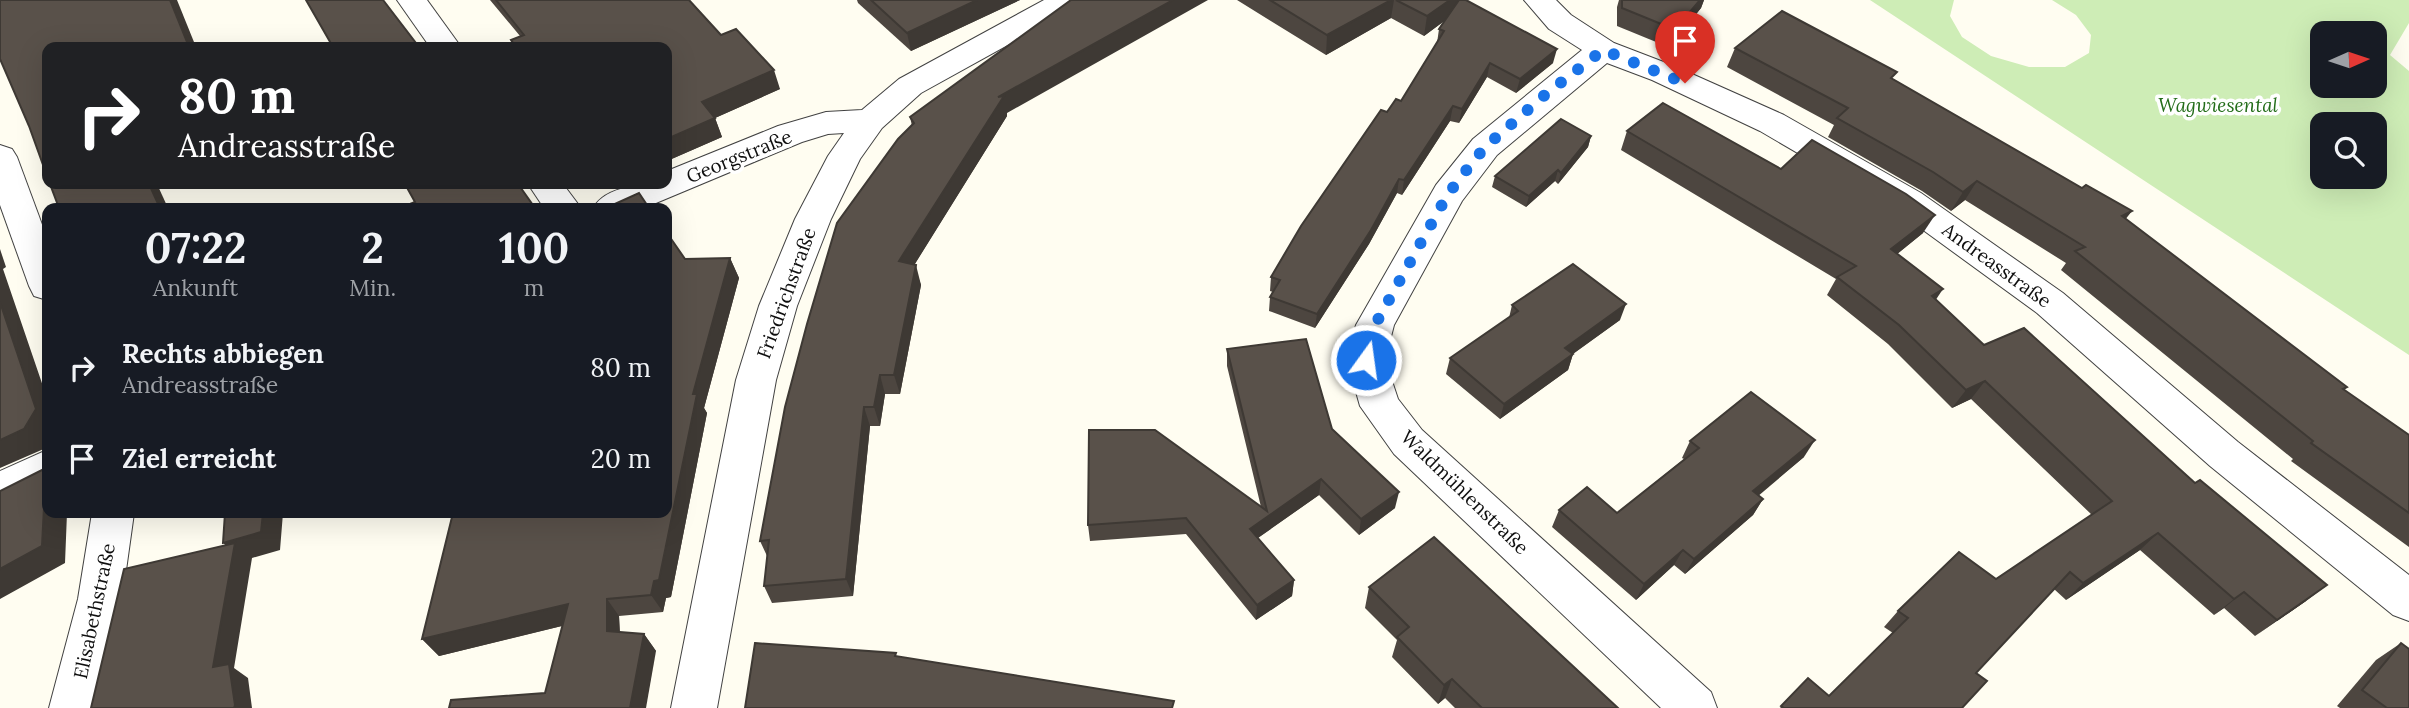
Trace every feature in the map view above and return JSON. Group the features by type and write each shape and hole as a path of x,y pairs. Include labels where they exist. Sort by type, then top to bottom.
{"street":[{"path":"412,0 442,42"},
{"name":"Friedrichstraße","path":"694,708 756,380 774,318 813,219 845,156 870,120 910,86 1067,0"},
{"name":"Andreasstraße","path":"1539,0 1560,22 1603,50 1663,72 1772,123 1909,202 2050,303 2224,454 2409,601"},
{"name":"Waldmühlenstraße","path":"1603,50 1546,94 1485,147 1448,194 1375,325 1366,360 1380,406 1408,442 1695,708"},
{"name":"Georgstraße","path":"672,183 790,134 826,123 870,120"},
{"path":"0,157 42,272"},
{"name":"Georgstraße","path":"623,203 657,189"},
{"path":"0,491 42,470"},
{"name":"Elisabethstraße","path":"72,708 100,599 112,518"}],"green space":[{"name":"Wagwiesental","path":"1870,0 1954,0 1950,16 1962,37 1991,56 2029,67 2065,67 2089,53 2091,35 2076,15 2052,0 2409,0 2409,23 2390,55 2409,71 2409,355"}],"building":[{"path":"0,0 170,0 187,42 42,42 42,162 0,59"},
{"path":"306,0 383,0 415,42 330,42"},
{"path":"496,0 689,0 721,35 736,29 774,70 702,102 715,118 672,137 672,42 511,40 524,35"},
{"path":"871,0 977,0 907,33"},
{"path":"1071,0 1173,0 998,97 1004,96 899,261 916,265 894,375 880,375 874,407 864,407 846,579 764,586 769,540 760,541 785,407 837,223 898,139 914,123 910,117"},
{"path":"1270,0 1391,0 1327,35"},
{"path":"1396,0 1450,0 1427,16"},
{"path":"1459,0 1466,0 1557,49 1520,79 1490,63 1462,109 1453,106 1404,180 1399,179 1371,230 1317,314 1270,297 1280,280 1271,277 1301,226 1381,110 1387,112 1396,99 1401,101 1444,31 1439,29"},
{"path":"1622,0 1700,0 1678,26 1666,26 1622,8"},
{"path":"1782,11 1897,72 1891,78 2082,188 2086,185 2132,211 2122,216 2347,387 2343,389 2409,435 2409,513 2311,443 2313,441 2075,251 2085,247 1977,181 1963,192 1837,118 1848,108 1735,48"},
{"path":"1663,103 1781,169 1812,140 1906,194 1935,215 1891,249 1943,289 1932,296 1984,345 2024,328 2195,483 2200,480 2327,585 2277,620 2244,592 2234,599 2158,533 2083,583 2070,572 1976,673 1987,681 1962,708 1781,706 1808,678 1829,696 1908,618 1898,611 1959,552 1996,579 2112,501 1985,381 1966,390 1899,325 1837,277 1856,266 1627,131"},
{"path":"1561,119 1591,136 1561,173 1558,170 1529,196 1495,176"},
{"path":"52,189 151,189 158,203 57,203"},
{"path":"408,189 522,189 531,203 412,203 415,202"},
{"path":"639,193 646,203 617,203"},
{"path":"672,240 685,259 730,258 693,394 697,394 672,516"},
{"path":"1573,264 1626,304 1565,348 1573,354 1504,404 1450,358 1518,311 1512,305"},
{"path":"0,302 36,409 24,429 0,440"},
{"path":"1306,339 1332,429 1399,492 1361,519 1321,479 1250,529 1294,580 1257,605 1186,518 1088,525 1089,430 1155,430 1267,511 1227,349"},
{"path":"1751,392 1815,440 1753,491 1763,499 1694,559 1683,550 1644,584 1559,510 1587,487 1617,513 1699,448 1690,441"},
{"path":"42,470 42,546 0,569 0,491"},
{"path":"225,518 262,518 261,532 223,543"},
{"path":"452,518 672,518 659,580 654,581 651,595 607,599 607,631 644,634 630,708 449,708 451,700 545,693 568,604 422,639"},
{"path":"1434,537 1618,708 1482,708 1452,679 1444,685 1397,637 1409,627 1369,587"},
{"path":"235,543 213,667 229,664 234,708 91,708 124,569"},
{"path":"755,643 896,653 895,656 1174,701 1172,708 745,708"},
{"path":"2401,643 2409,649 2409,708 2387,708 2362,690"}],"route":[{"path":"1366,360 1375,325 1448,194 1485,147 1546,94 1603,50 1685,83"}]}
